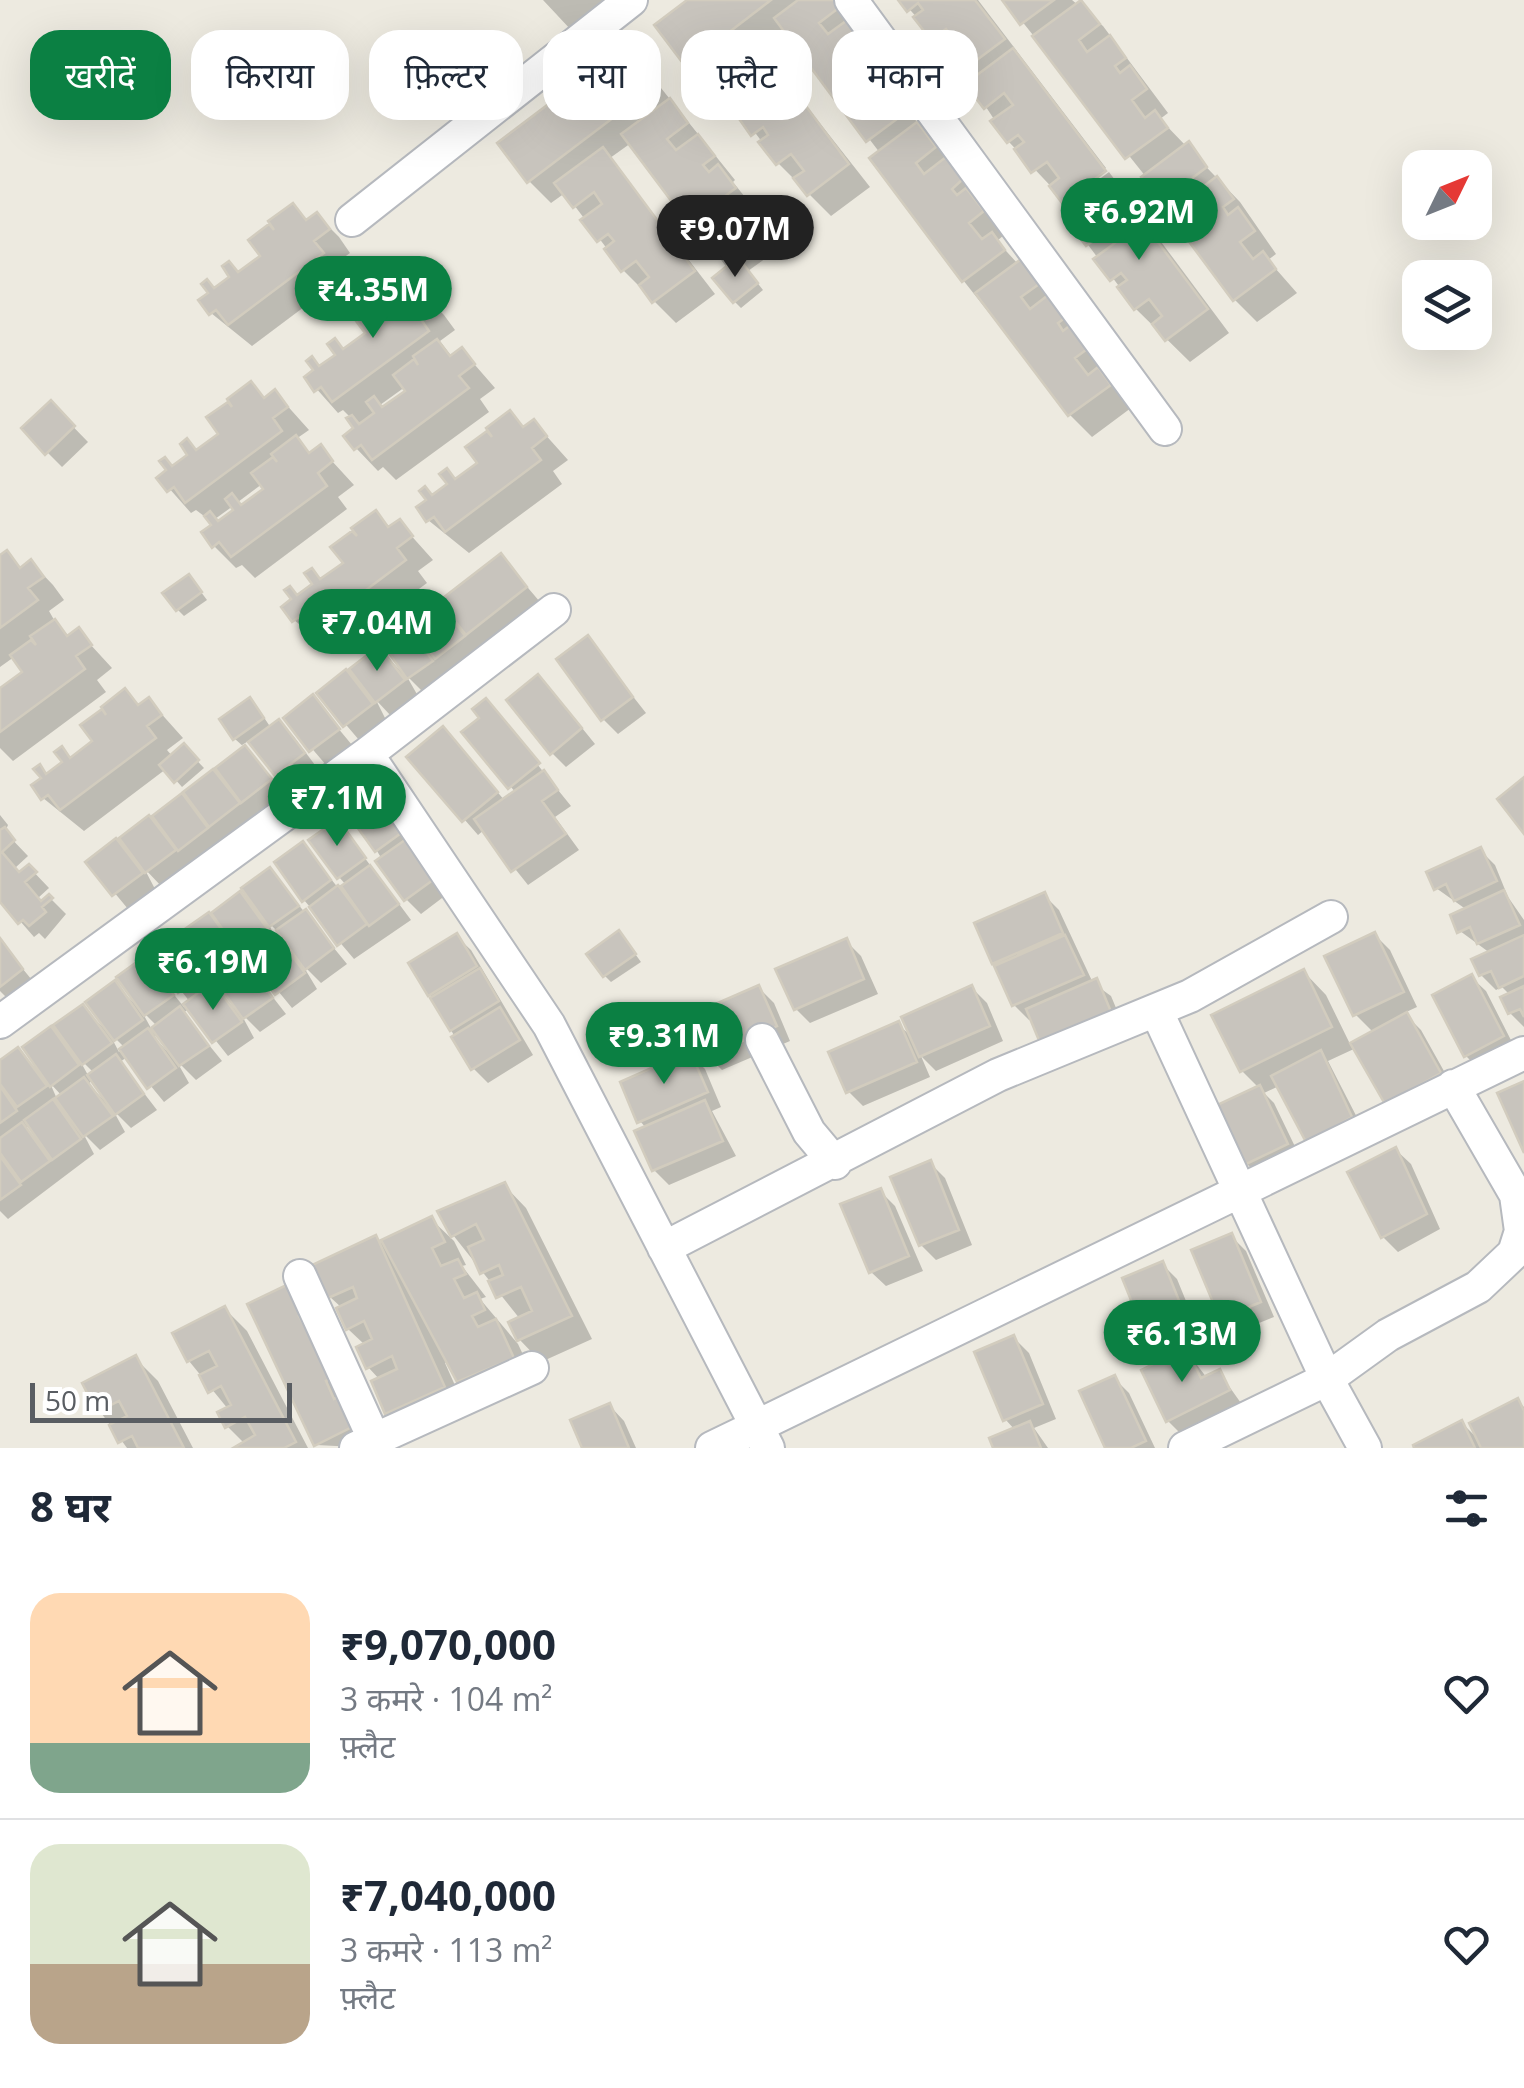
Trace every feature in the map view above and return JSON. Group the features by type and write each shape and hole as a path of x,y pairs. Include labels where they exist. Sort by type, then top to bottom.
{"street":[{"path":"352,220 631,0"},
{"path":"851,0 1165,429"},
{"path":"0,1022 368,754 554,610"},
{"path":"368,754 549,1025 762,1437"},
{"path":"664,1248 835,1164 998,1075 1157,1012 1331,916"},
{"path":"1157,1012 1327,1380 1366,1448"},
{"path":"762,1040 809,1132 835,1164"},
{"path":"712,1448 762,1437 1238,1190 1524,1053"},
{"path":"1185,1448 1327,1380 1388,1335 1478,1286 1514,1253 1521,1231 1516,1195 1454,1086"},
{"path":"300,1276 367,1445 532,1368"}],"building":[{"path":"687,0 771,0 732,30 681,30 681,61 654,25"},
{"path":"798,0 835,0 840,7 819,23 828,34 832,31 832,96 812,69 812,30 783,30 774,18"},
{"path":"898,0 975,0 1005,39 978,59 978,30 923,30 913,17 923,10 918,3 907,12"},
{"path":"1002,0 1054,0 1020,25"},
{"path":"1081,0 1100,24 1079,40 1087,52 1110,35 1126,58 1115,66 1120,73 1130,65 1147,89 1132,100 1145,118 1155,110 1168,128 1125,159 1032,36"},
{"path":"850,18 859,30 834,30"},
{"path":"1013,48 1106,171 1062,203 1049,186 1059,178 1047,162 1031,173 1014,149 1024,142 1018,135 1007,143 990,121 1013,105 1004,93 984,109 978,101 978,74"},
{"path":"670,98 681,113 681,120 688,123 667,139 676,150 698,134 715,156 703,165 709,172 718,164 736,188 721,199 734,216 743,209 756,226 714,258 621,134 640,120 661,120 661,105"},
{"path":"543,108 543,120 610,120 527,183 497,143"},
{"path":"812,114 849,164 807,196 793,178 804,171 791,154 776,165 758,142 768,135 763,127 751,136 740,120 812,120"},
{"path":"850,120 896,120 866,142"},
{"path":"917,122 936,147 916,163 924,174 946,157 963,179 952,189 957,195 966,188 984,211 969,223 982,239 992,232 1005,250 962,282 869,158"},
{"path":"1189,141 1207,167 1187,182 1195,193 1217,176 1234,199 1223,207 1228,215 1238,207 1255,231 1240,242 1253,259 1263,251 1276,269 1233,301 1141,177"},
{"path":"603,147 695,271 652,303 639,285 649,277 636,261 621,272 604,249 614,241 608,234 597,242 580,220 602,204 594,192 573,208 554,183"},
{"path":"1116,186 1208,309 1165,341 1152,324 1162,316 1149,299 1134,310 1117,287 1127,280 1121,273 1110,281 1093,259 1115,243 1107,231 1086,246 1068,222"},
{"path":"293,203 306,220 317,212 330,229 314,241 324,253 228,325 216,310 209,315 198,300 208,293 201,284 207,279 214,288 229,277 222,266 229,261 238,272 260,256 248,240 269,224 274,230 268,221"},
{"path":"738,257 758,283 733,303 712,278"},
{"path":"1024,257 1042,282 1021,297 1030,309 1052,292 1069,315 1058,323 1063,331 1073,323 1090,347 1075,358 1088,375 1098,367 1111,385 1068,416 975,293"},
{"path":"398,280 411,298 422,289 435,306 420,318 429,331 332,402 321,387 314,392 304,377 313,370 306,361 312,356 319,366 335,355 327,344 335,338 343,349 365,333 353,317 375,301 373,298"},
{"path":"437,339 450,356 462,347 475,364 459,376 469,388 372,460 361,445 354,450 343,436 353,428 346,418 352,415 359,424 374,413 366,402 374,396 382,407 405,391 393,375 414,359 418,365 413,356"},
{"path":"251,381 264,398 275,389 288,407 273,418 282,431 185,503 174,487 167,492 156,478 166,470 159,461 165,457 172,466 187,455 180,444 187,438 196,450 218,434 206,417 228,402 232,407 227,399"},
{"path":"51,400 75,426 45,455 21,428"},
{"path":"510,410 523,427 534,419 547,436 532,448 541,460 445,532 434,517 426,522 416,507 426,500 419,491 425,486 432,495 447,484 439,474 447,468 455,479 477,463 465,447 487,431 492,437 486,428"},
{"path":"296,435 309,453 321,444 333,461 318,473 327,486 231,557 219,542 212,548 201,532 211,525 204,516 210,511 218,521 233,510 225,499 232,493 241,505 263,489 251,473 273,457 277,462 271,454"},
{"path":"376,510 388,527 400,519 413,536 397,548 406,560 310,632 299,617 292,622 281,607 291,599 284,590 290,586 297,595 312,584 304,573 312,568 320,579 343,563 330,547 352,531 357,536 351,528"},
{"path":"7,550 20,568 31,559 44,577 28,588 38,600 0,628 0,555"},
{"path":"501,553 527,587 466,635 439,601"},
{"path":"189,574 202,592 176,611 162,593"},
{"path":"439,601 465,636 435,659 408,624"},
{"path":"55,619 67,636 79,627 92,645 76,656 85,669 0,732 0,688 22,672 10,655 31,640 36,645 30,636"},
{"path":"407,626 433,661 407,679 382,643"},
{"path":"588,635 633,697 601,721 556,659"},
{"path":"379,646 405,680 375,703 349,669"},
{"path":"346,669 373,704 343,727 316,693"},
{"path":"538,674 582,728 550,755 506,700"},
{"path":"125,688 138,705 149,697 162,715 147,726 156,738 60,810 48,795 41,800 31,785 41,778 33,769 40,764 46,774 62,762 54,752 62,746 70,758 92,741 80,725 102,709 106,715 101,707"},
{"path":"313,694 340,729 309,752 283,718"},
{"path":"250,697 264,718 233,740 219,719"},
{"path":"486,698 540,763 508,789 461,732 479,718 472,709"},
{"path":"279,719 305,753 275,776 248,742"},
{"path":"443,726 498,792 462,822 406,757"},
{"path":"184,743 199,760 174,783 159,765"},
{"path":"245,745 272,779 241,803 215,768"},
{"path":"213,769 240,803 209,827 183,792"},
{"path":"544,770 558,790 542,801 566,834 511,872 474,819"},
{"path":"1524,777 1524,834 1497,799"},
{"path":"376,791 404,831 375,852 347,813"},
{"path":"182,793 208,828 178,851 152,816"},
{"path":"149,815 176,850 145,873 119,838"},
{"path":"338,819 366,858 337,879 308,840"},
{"path":"5,827 15,840 2,852 19,872 29,864 37,872 25,882 41,901 49,894 53,898 42,907 46,912 29,926 23,920 18,924 0,902 0,830"},
{"path":"116,838 143,873 112,896 85,862"},
{"path":"405,840 433,880 404,901 375,861"},
{"path":"303,841 331,880 302,902 274,862"},
{"path":"1481,847 1497,881 1454,901 1446,884 1434,890 1426,872"},
{"path":"370,865 399,904 369,926 341,886"},
{"path":"270,867 299,906 269,927 241,888"},
{"path":"338,885 367,924 337,946 309,907"},
{"path":"1504,890 1520,925 1477,944 1470,927 1457,933 1450,915"},
{"path":"240,891 269,931 239,952 211,913"},
{"path":"1045,892 1063,933 992,964 974,923"},
{"path":"306,909 334,948 305,970 276,930"},
{"path":"209,912 237,951 207,972 179,933"},
{"path":"619,930 636,954 603,977 586,954"},
{"path":"1375,932 1404,992 1353,1016 1324,956"},
{"path":"179,933 207,972 178,993 149,954"},
{"path":"457,933 477,966 428,996 408,963"},
{"path":"276,935 305,973 275,995 247,956"},
{"path":"1065,935 1084,975 1012,1006 994,966"},
{"path":"1524,935 1524,976 1499,988 1491,971 1479,976 1471,959"},
{"path":"0,938 23,969 0,987"},
{"path":"847,938 864,979 794,1010 775,969"},
{"path":"145,956 174,995 144,1016 116,977"},
{"path":"245,959 273,998 243,1019 215,980"},
{"path":"480,968 499,1001 450,1031 430,998"},
{"path":"1304,969 1332,1027 1240,1072 1211,1015"},
{"path":"1472,974 1504,1036 1464,1057 1432,995"},
{"path":"1097,978 1114,1019 1043,1050 1026,1009"},
{"path":"115,980 143,1020 114,1041 85,1002"},
{"path":"213,982 242,1022 212,1043 183,1004"},
{"path":"759,985 777,1026 706,1057 688,1016"},
{"path":"972,985 990,1026 919,1057 901,1017"},
{"path":"1524,986 1524,1017 1520,1009 1508,1014 1500,997"},
{"path":"83,1004 112,1043 82,1065 53,1025"},
{"path":"180,1006 209,1046 179,1066 151,1028"},
{"path":"500,1007 520,1040 471,1070 451,1037"},
{"path":"1407,1012 1441,1073 1385,1104 1350,1043"},
{"path":"899,1021 917,1062 846,1093 828,1052"},
{"path":"51,1026 79,1065 50,1087 22,1047"},
{"path":"148,1028 176,1068 147,1089 119,1049"},
{"path":"18,1047 47,1086 17,1107 0,1084 0,1060"},
{"path":"1321,1050 1352,1117 1306,1142 1271,1076"},
{"path":"690,1051 708,1092 637,1123 620,1082"},
{"path":"116,1054 144,1094 115,1115 87,1075"},
{"path":"84,1077 113,1116 83,1137 55,1098"},
{"path":"1524,1081 1524,1153 1497,1093"},
{"path":"1260,1085 1288,1144 1244,1165 1217,1105"},
{"path":"0,1086 17,1111 0,1123"},
{"path":"53,1099 81,1139 52,1160 24,1120"},
{"path":"705,1100 723,1141 652,1171 634,1131"},
{"path":"22,1122 50,1161 21,1182 0,1153 0,1138"},
{"path":"1396,1147 1427,1214 1381,1238 1347,1172"},
{"path":"0,1156 21,1185 0,1200"},
{"path":"931,1160 959,1230 919,1246 890,1177"},
{"path":"505,1182 572,1316 517,1341 508,1322 532,1311 521,1287 496,1298 488,1281 503,1275 499,1265 480,1274 468,1247 484,1240 476,1224 451,1237 437,1211"},
{"path":"881,1188 909,1256 869,1273 840,1204"},
{"path":"432,1216 445,1242 432,1248 441,1266 458,1259 466,1274 454,1279 464,1298 477,1292 485,1310 472,1316 478,1327 496,1319 514,1358 457,1382 381,1240"},
{"path":"1232,1233 1261,1302 1220,1319 1191,1250"},
{"path":"376,1235 445,1387 385,1414 371,1381 397,1369 392,1356 366,1369 356,1347 372,1339 364,1321 346,1330 336,1308 357,1298 353,1287 328,1298 312,1265"},
{"path":"1163,1261 1191,1330 1150,1347 1122,1278"},
{"path":"297,1280 311,1310 299,1316 304,1325 316,1319 336,1377 326,1381 334,1399 346,1393 360,1423 314,1446 247,1304"},
{"path":"225,1306 296,1442 284,1448 233,1448 255,1435 245,1417 225,1428 217,1412 231,1405 221,1386 208,1393 199,1375 217,1366 209,1351 187,1362 172,1333"},
{"path":"1014,1335 1043,1404 1003,1421 974,1352"},
{"path":"1186,1348 1201,1378 1220,1369 1230,1390 1166,1422 1141,1370"},
{"path":"136,1355 184,1448 138,1448 132,1436 118,1443 109,1425 127,1416 119,1401 97,1412 82,1383"},
{"path":"1115,1375 1146,1441 1131,1448 1105,1448 1079,1391"},
{"path":"1518,1398 1524,1411 1524,1448 1481,1448 1469,1423"},
{"path":"610,1403 629,1448 582,1448 570,1420"},
{"path":"1462,1420 1475,1448 1414,1448 1413,1445"},
{"path":"1030,1421 1041,1448 993,1448 989,1438"}]}
